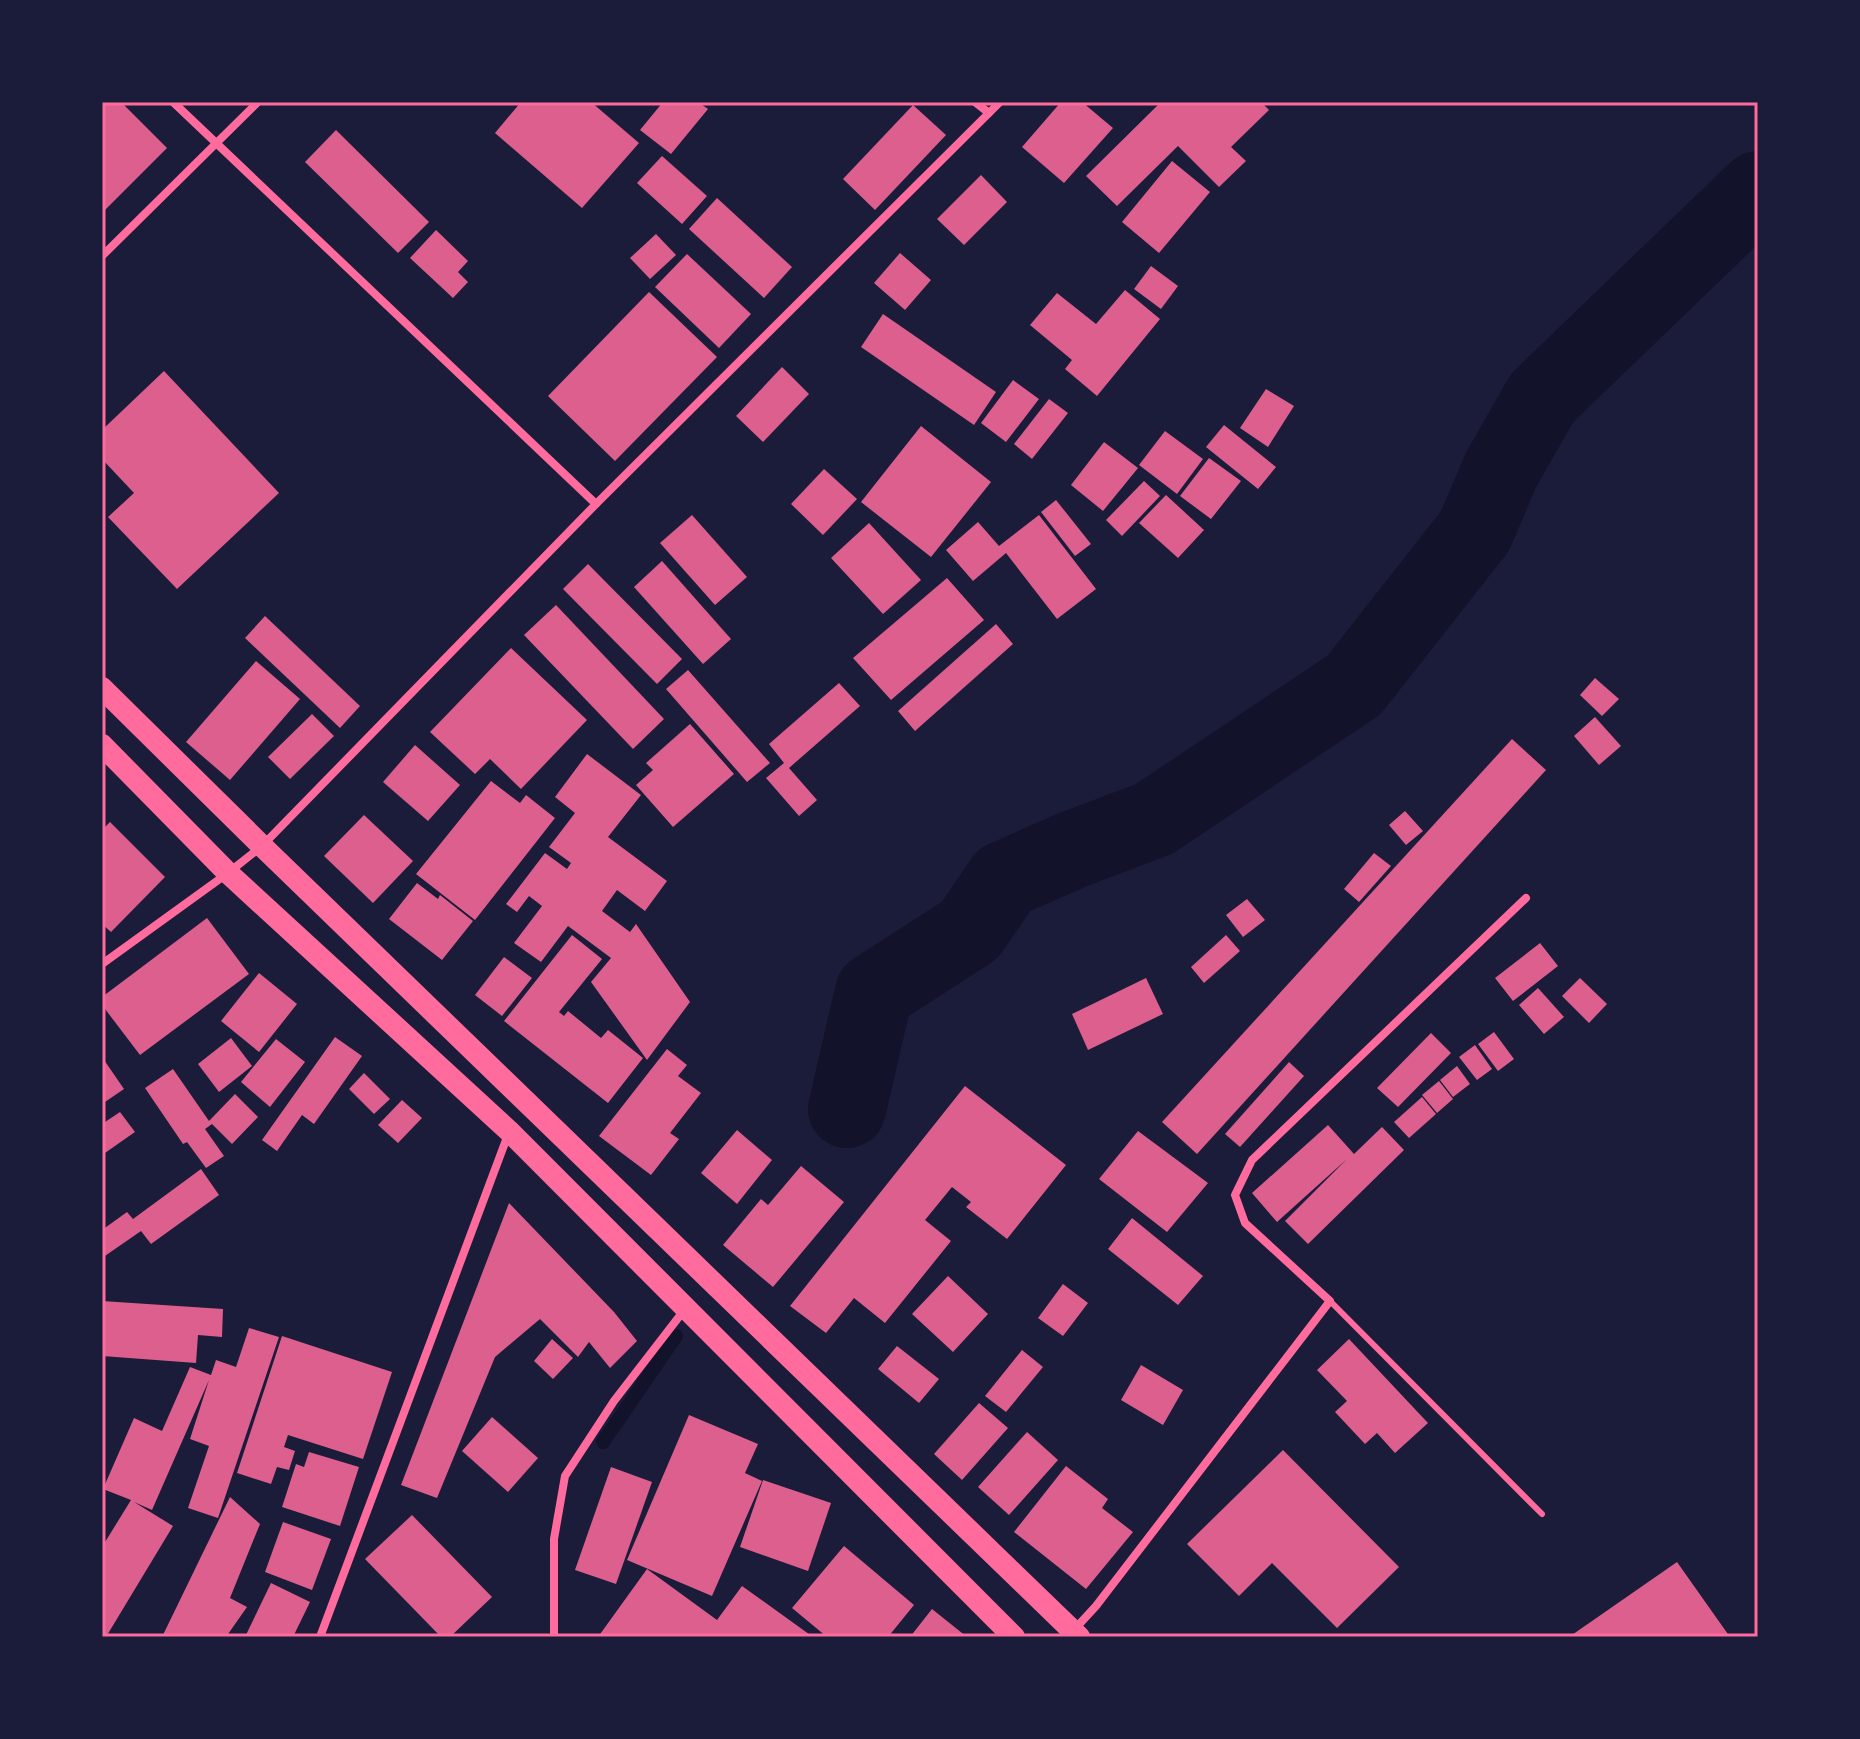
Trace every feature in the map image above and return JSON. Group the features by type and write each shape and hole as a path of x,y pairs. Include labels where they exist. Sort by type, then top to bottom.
{"highway":[{"path":"102,688 1073,1635"},
{"path":"102,745 228,873 509,1131 1014,1637"}],"street":[{"path":"173,102 596,504"},
{"path":"102,256 258,102"},
{"path":"975,102 989,113"},
{"path":"102,964 262,846 596,504 1000,102"},
{"path":"1073,1635 1330,1301 1245,1223 1235,1195 1252,1160 1526,898"},
{"path":"320,1637 509,1131"},
{"path":"554,1637 554,1539 565,1476 614,1401 686,1308"}],"lane":[{"path":"1330,1301 1542,1514"}],"building":[{"path":"102,102 121,102 167,148 102,213"},
{"path":"521,102 591,102 639,143 582,208 495,133"},
{"path":"663,102 698,102 708,109 671,154 640,130"},
{"path":"1061,102 1082,102 1113,128 1064,183 1022,147"},
{"path":"1161,102 1261,102 1269,110 1231,147 1246,161 1219,187 1178,146 1117,206 1086,176"},
{"path":"913,105 946,135 875,210 843,179"},
{"path":"336,130 429,222 398,253 305,162"},
{"path":"662,156 707,196 682,224 637,183"},
{"path":"1172,161 1210,192 1159,253 1122,222"},
{"path":"981,175 1007,202 964,245 937,219"},
{"path":"717,198 792,267 764,298 689,229"},
{"path":"436,230 468,261 458,272 468,282 453,298 410,258"},
{"path":"656,234 676,255 650,279 630,258"},
{"path":"900,253 931,280 905,310 874,283"},
{"path":"687,254 751,314 719,348 655,287"},
{"path":"1151,266 1178,286 1161,309 1134,289"},
{"path":"1125,290 1160,319 1097,396 1065,369 1072,360 1030,325 1057,293 1096,324"},
{"path":"649,292 717,357 615,461 548,396"},
{"path":"883,314 996,392 974,425 861,347"},
{"path":"782,367 809,394 763,442 736,416"},
{"path":"164,371 279,493 177,589 108,517 134,493 102,459 102,430"},
{"path":"1013,380 1039,399 1006,442 981,423"},
{"path":"1266,389 1294,406 1268,447 1240,428"},
{"path":"1049,399 1068,413 1032,459 1014,444"},
{"path":"1224,425 1276,467 1258,489 1206,447"},
{"path":"921,426 991,482 931,557 861,502"},
{"path":"1165,431 1203,459 1177,494 1139,465"},
{"path":"1104,442 1138,468 1103,511 1071,485"},
{"path":"1209,458 1241,481 1211,519 1180,496"},
{"path":"824,469 857,499 823,535 791,504"},
{"path":"1144,481 1160,496 1122,536 1106,520"},
{"path":"1166,495 1204,530 1178,558 1139,523"},
{"path":"1056,500 1091,544 1075,556 1041,512"},
{"path":"692,515 747,577 715,605 660,543"},
{"path":"1039,515 1096,589 1057,619 1006,553 973,581 946,550 978,522 999,546"},
{"path":"869,523 921,580 883,614 831,558"},
{"path":"662,561 731,639 703,664 634,587"},
{"path":"588,564 682,659 657,684 563,589"},
{"path":"947,578 984,620 891,700 853,658"},
{"path":"556,605 664,719 633,749 524,635"},
{"path":"265,616 360,706 340,728 245,638"},
{"path":"996,624 1013,644 915,731 898,711"},
{"path":"511,648 587,720 521,789 490,759 475,774 430,732"},
{"path":"256,661 300,699 230,780 186,742"},
{"path":"688,670 770,763 747,782 666,689"},
{"path":"1595,678 1619,699 1602,716 1580,695"},
{"path":"839,683 860,706 789,768 817,800 799,816 766,778 784,763 769,744"},
{"path":"312,714 334,736 290,779 268,757"},
{"path":"1595,717 1621,746 1599,765 1574,736"},
{"path":"690,724 734,774 673,827 636,785 653,770 646,763"},
{"path":"1512,739 1546,770 1197,1154 1162,1122"},
{"path":"415,745 460,785 428,821 383,782"},
{"path":"587,754 641,795 608,837 667,881 645,911 617,890 602,911 630,932 636,924 690,1002 647,1060 591,982 611,958 568,926 541,962 514,943 542,906 529,896 517,912 506,904 545,853 567,869 571,863 549,847 575,813 555,797"},
{"path":"491,781 520,803 526,795 555,818 475,920 416,874"},
{"path":"1405,811 1423,831 1406,845 1389,825"},
{"path":"364,815 413,861 373,903 324,856"},
{"path":"110,822 165,877 111,932 102,924 102,830"},
{"path":"1374,853 1391,866 1359,902 1344,889"},
{"path":"417,883 438,899 440,895 473,921 442,960 389,919"},
{"path":"1247,899 1265,920 1243,937 1226,915"},
{"path":"207,918 249,974 140,1055 102,1005 102,997"},
{"path":"572,935 602,959 559,1012 564,1016 568,1011 601,1038 608,1030 643,1058 608,1103 504,1021"},
{"path":"1226,935 1240,951 1204,983 1191,967"},
{"path":"1540,943 1558,966 1513,1001 1495,978"},
{"path":"504,957 532,978 502,1016 475,995"},
{"path":"259,973 297,1004 259,1052 221,1021"},
{"path":"1146,978 1163,1014 1088,1050 1072,1014"},
{"path":"1580,978 1607,1004 1589,1023 1562,996"},
{"path":"1538,988 1564,1017 1544,1034 1519,1005"},
{"path":"1494,1032 1514,1059 1498,1071 1478,1044"},
{"path":"1431,1033 1451,1053 1398,1107 1377,1088"},
{"path":"335,1037 362,1056 314,1124 302,1115 277,1151 262,1140"},
{"path":"231,1038 252,1066 219,1092 198,1064"},
{"path":"276,1039 305,1062 270,1107 241,1082"},
{"path":"1475,1045 1492,1069 1477,1080 1459,1057"},
{"path":"667,1049 687,1065 678,1076 701,1093 670,1133 679,1139 651,1175 599,1136"},
{"path":"102,1057 124,1089 102,1104"},
{"path":"1289,1062 1304,1076 1240,1147 1225,1134"},
{"path":"1457,1066 1470,1084 1453,1097 1440,1080"},
{"path":"173,1069 209,1121 235,1094 258,1117 232,1144 212,1124 205,1129 224,1156 206,1168 187,1142 183,1144 145,1088"},
{"path":"364,1073 390,1099 374,1114 349,1089"},
{"path":"1439,1081 1453,1099 1437,1113 1422,1095"},
{"path":"965,1086 1066,1165 1007,1239 966,1207 971,1202 952,1187 925,1220 951,1241 885,1323 854,1298 826,1333 790,1306"},
{"path":"1422,1097 1436,1114 1409,1138 1394,1122"},
{"path":"402,1100 422,1118 398,1143 378,1125"},
{"path":"120,1112 135,1132 102,1155 102,1124"},
{"path":"1328,1125 1354,1154 1382,1127 1404,1150 1308,1244 1285,1221 1347,1159 1277,1222 1252,1193"},
{"path":"737,1130 772,1160 737,1204 701,1173"},
{"path":"1138,1131 1208,1183 1167,1232 1099,1179"},
{"path":"801,1166 844,1202 773,1287 723,1245 761,1199 768,1205"},
{"path":"201,1169 219,1195 151,1244 141,1231 102,1258 102,1230 127,1212 133,1219"},
{"path":"509,1203 614,1312 637,1341 610,1368 589,1342 578,1357 540,1319 495,1357 437,1498 401,1485"},
{"path":"1132,1218 1203,1276 1178,1305 1108,1249"},
{"path":"948,1276 988,1314 953,1352 912,1314"},
{"path":"1063,1284 1088,1303 1063,1336 1038,1318"},
{"path":"102,1301 223,1309 222,1337 198,1335 196,1363 102,1356"},
{"path":"249,1328 279,1337 218,1518 188,1508 209,1446 190,1439 209,1380 152,1510 134,1502 173,1526 106,1637 102,1637 102,1547 131,1500 103,1489 134,1418 162,1431 190,1367 211,1375 216,1360 236,1367"},
{"path":"282,1336 392,1372 363,1459 288,1435 284,1447 295,1451 289,1470 277,1467 271,1484 237,1473"},
{"path":"552,1339 573,1358 553,1379 534,1361"},
{"path":"1349,1339 1428,1423 1395,1453 1377,1433 1365,1444 1335,1412 1347,1401 1317,1370"},
{"path":"897,1346 939,1379 919,1403 878,1369"},
{"path":"1022,1350 1043,1367 1006,1412 985,1396"},
{"path":"1141,1365 1183,1390 1163,1425 1121,1400"},
{"path":"979,1403 1008,1428 962,1480 934,1454"},
{"path":"689,1415 758,1444 745,1473 762,1481 712,1596 627,1560"},
{"path":"492,1417 538,1458 508,1492 462,1451"},
{"path":"1027,1432 1058,1460 1009,1515 978,1487"},
{"path":"1283,1450 1399,1567 1337,1628 1272,1563 1239,1596 1187,1544"},
{"path":"309,1452 359,1467 340,1526 282,1507 296,1464 304,1467"},
{"path":"1066,1466 1108,1499 1102,1508 1133,1532 1086,1589 1014,1532"},
{"path":"611,1467 652,1482 616,1584 575,1570"},
{"path":"763,1480 831,1503 808,1571 740,1547"},
{"path":"230,1497 260,1524 230,1598 247,1607 226,1637 162,1637"},
{"path":"412,1515 492,1597 450,1637 441,1637 365,1559"},
{"path":"283,1522 331,1539 312,1590 265,1572"},
{"path":"844,1546 914,1605 888,1637 827,1637 792,1608"},
{"path":"1677,1562 1730,1637 1569,1637"},
{"path":"647,1569 717,1620 742,1586 813,1637 598,1637"},
{"path":"271,1583 310,1602 293,1637 245,1637"},
{"path":"932,1609 967,1637 910,1637"}],"waterway":[{"path":"847,1109 874,992 970,930 1004,880 1154,819 1354,685 1475,531 1501,470 1542,398 1758,190"},
{"path":"603,1442 676,1336"}]}
